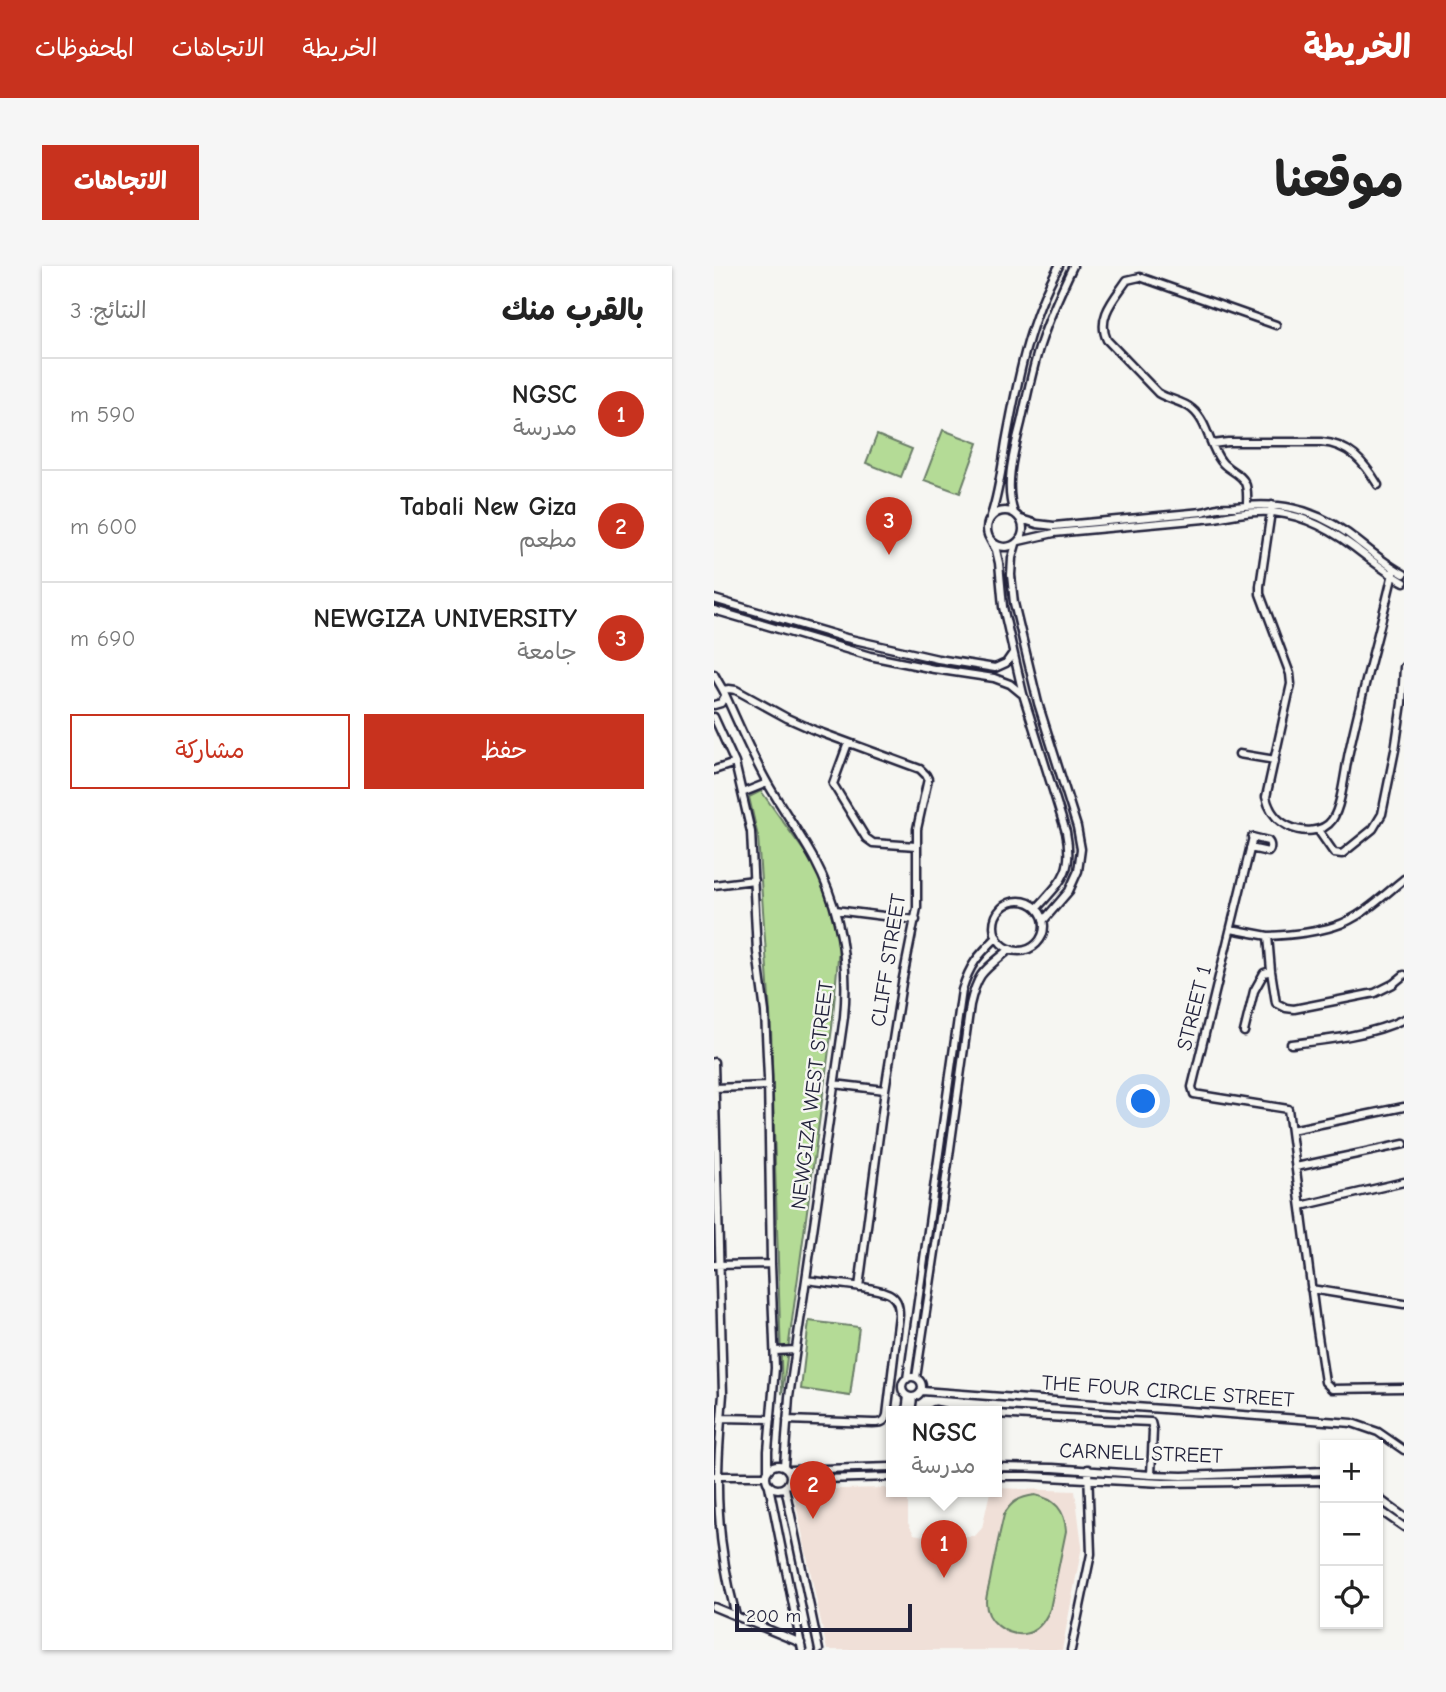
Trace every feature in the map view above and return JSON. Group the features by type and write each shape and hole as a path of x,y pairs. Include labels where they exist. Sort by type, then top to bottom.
{"street":[{"path":"1037,908 1061,882 1068,867 1070,850 1023,694 1003,607 999,563 987,526 996,501 1010,418 1031,335 1059,266"},
{"path":"1054,529 1021,519 1014,513 1009,489 1018,435 1038,354 1050,318 1073,266"},
{"path":"1055,274 1060,282 1067,279"},
{"path":"1247,504 1245,482 1222,464 1199,416 1187,405 1166,399 1158,393 1107,340 1103,328 1105,315 1127,279 1140,277 1276,325"},
{"path":"1040,310 1048,313 1050,318"},
{"path":"1212,444 1333,443 1360,459 1378,485"},
{"path":"990,539 999,546 1011,546 1054,529 1202,512 1247,504 1292,508 1328,522 1404,582"},
{"path":"1220,508 1222,517"},
{"path":"1123,522 1222,517 1272,508"},
{"path":"1272,508 1260,594 1290,674 1291,684 1266,797 1271,811 1280,821 1293,828 1318,830 1331,822 1337,809 1349,750 1394,573"},
{"path":"991,516 1002,511 1014,513"},
{"path":"1021,519 1024,530 1012,558 1014,603 1038,703 1077,827 1081,849 1078,871 1069,891 1044,920"},
{"path":"1394,573 1404,574"},
{"path":"714,599 876,646 938,659 995,668 1006,663 1013,653"},
{"path":"714,610 870,656 993,678 1010,684 1023,694"},
{"path":"1318,830 1334,853 1342,854 1373,829 1380,818 1395,750 1404,667"},
{"path":"993,678 995,668"},
{"name":"NEWGIZA WEST STREET","path":"714,674 748,748 824,878 835,910 845,956 846,997 787,1420 787,1468"},
{"path":"714,705 721,702 721,688"},
{"name":"CLIFF STREET","path":"721,688 736,690 787,718 920,769 926,775 928,783 919,815 916,846 916,920 902,983 885,1090 859,1287"},
{"name":"NEWGIZA WEST STREET","path":"714,717 735,763 751,832 757,952 765,1012 775,1351 767,1473"},
{"path":"848,743 833,784 866,838 873,843 916,846"},
{"path":"1042,757 1053,752"},
{"path":"1239,754 1275,760"},
{"path":"714,770 735,763"},
{"path":"742,793 767,783"},
{"name":"STREET 1","path":"1250,848 1268,852 1270,845 1268,841 1252,837 1192,1087 1194,1094 1288,1109 1291,1130"},
{"path":"1231,929 1268,936 1336,926 1358,915 1404,879"},
{"path":"714,885 754,880"},
{"path":"1018,901 1026,901 1037,908 1044,920 1044,931 1037,944 1024,951 1003,946 994,929 997,913 1009,903 1018,901"},
{"path":"835,910 916,920"},
{"path":"1268,936 1276,1003 1286,1008 1294,1009 1375,993 1404,975"},
{"path":"907,1378 916,1378 923,1386 918,1396 910,1397 904,1393 902,1387 907,1378 962,990 974,960 997,937"},
{"path":"916,1378 970,1005 977,979 1010,949"},
{"path":"1244,1032 1254,991 1264,973 1271,971"},
{"path":"1292,1044 1360,1033 1404,1019"},
{"path":"714,1062 716,1265 723,1394 716,1476 724,1564 736,1616"},
{"path":"834,1084 885,1090"},
{"path":"714,1088 768,1086"},
{"path":"1404,1107 1291,1130 1324,1377 1332,1390 1404,1388"},
{"path":"1296,1167 1404,1144"},
{"path":"1301,1206 1404,1182"},
{"path":"716,1265 771,1264"},
{"path":"806,1280 887,1292 897,1302 899,1308 888,1406"},
{"path":"1311,1289 1404,1304"},
{"path":"775,1351 796,1350"},
{"name":"THE FOUR CIRCLE STREET","path":"922,1391 1352,1423 1378,1432 1404,1450"},
{"path":"909,1406 910,1397"},
{"path":"1002,1414 1151,1422 1152,1475"},
{"path":"721,1418 771,1419"},
{"path":"787,1420 873,1423 886,1419"},
{"path":"716,1476 767,1473 777,1464 810,1471 886,1469"},
{"path":"1029,1476 1030,1466"},
{"name":"CARNELL STREET","path":"1002,1467 1088,1469 1152,1475 1320,1471"},
{"path":"769,1486 779,1489 785,1487 790,1480 787,1468"},
{"path":"1071,1650 1091,1554 1088,1469"},
{"path":"810,1471 810,1479"},
{"path":"767,1473 802,1647"},
{"path":"1205,1474 1205,1483"},
{"name":"CARNELL STREET","path":"1002,1476 1153,1483 1320,1481"},
{"path":"790,1480 886,1478"},
{"path":"785,1487 820,1650"},
{"path":"1383,1502 1404,1517"},
{"path":"1383,1512 1404,1527"},
{"path":"776,1525 779,1521 792,1521"},
{"path":"714,1607 802,1647"}],"shaded area":[{"path":"885,1488 886,1497 908,1497 908,1523 914,1534 924,1536 975,1536 982,1528 989,1497 1002,1497 1002,1488 1075,1491 1082,1546 1062,1650 827,1650 793,1490"}],"green space":[{"path":"943,430 978,443 960,493 924,480"},
{"path":"877,435 912,449 901,477 866,463"},
{"path":"761,791 829,886 839,946 832,1028 782,1394 771,1028 758,837 749,797"},
{"path":"809,1321 859,1327 850,1396 801,1389"},
{"path":"1035,1495 1048,1499 1058,1507 1064,1517 1066,1531 1048,1613 1033,1631 1024,1634 1010,1633 993,1621 986,1599 1004,1515 1016,1501"}],"place":[{"name":"NEWGIZA UNIVERSITY","path":"889,555"},
{"name":"Tabali New Giza","path":"813,1519"},
{"name":"NGSC","path":"944,1578"}]}
